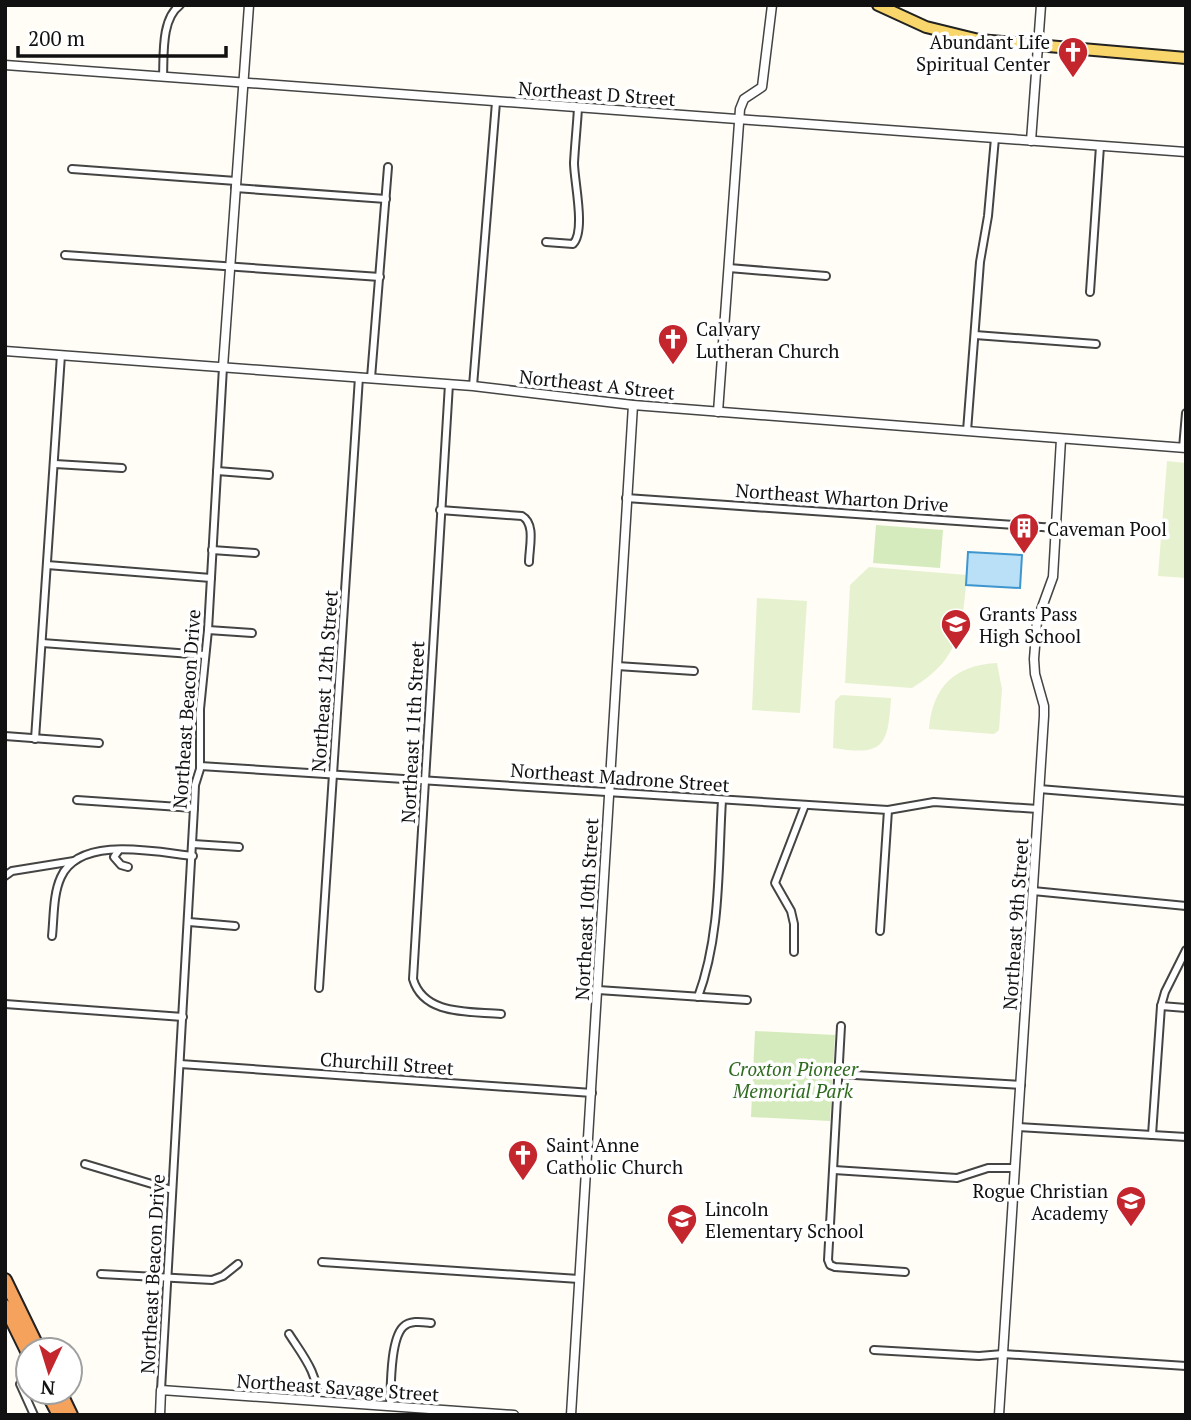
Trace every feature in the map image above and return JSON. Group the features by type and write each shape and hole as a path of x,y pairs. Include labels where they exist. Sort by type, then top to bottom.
{"highway":[{"path":"5,1280 32,1336"},
{"path":"5,1306 20,1336"}],"main road":[{"path":"878,5 905,19 941,32 979,40 1186,58"}],"street":[{"path":"163,76 168,22 180,5"},
{"name":"Northeast Beacon Drive","path":"160,1415 195,785 200,765 200,709 208,630 229,266 248,5"},
{"path":"718,412 739,120 744,99 762,87 772,5"},
{"path":"1031,141 1041,5"},
{"name":"Northeast D Street","path":"5,65 1186,152"},
{"path":"473,386 496,102"},
{"path":"546,242 573,244 577,239 579,202 575,163 578,108"},
{"path":"967,431 980,262 988,216 995,138"},
{"path":"1090,292 1100,146"},
{"path":"372,378 388,167"},
{"path":"72,169 386,198"},
{"path":"65,255 380,277"},
{"path":"729,268 827,276"},
{"path":"975,335 1096,344"},
{"name":"Northeast A Street","path":"5,351 449,384 633,405 1185,448"},
{"path":"35,738 61,355"},
{"name":"Northeast 12th Street","path":"319,988 359,377"},
{"name":"Northeast 11th Street","path":"449,384 413,969 415,986 424,998 438,1006 501,1014"},
{"name":"Northeast 10th Street","path":"571,1415 633,405"},
{"path":"1185,448 1186,413"},
{"name":"Northeast 9th Street","path":"999,1415 1044,706 1035,674 1034,659 1037,621 1053,577 1061,439"},
{"path":"55,464 122,468"},
{"path":"217,471 269,475"},
{"name":"Northeast Wharton Drive","path":"626,498 1056,528"},
{"path":"440,510 522,516 530,526 529,562"},
{"path":"212,550 256,554"},
{"path":"47,565 211,578"},
{"path":"208,630 252,633"},
{"path":"42,643 205,655"},
{"path":"617,666 694,671"},
{"path":"5,736 99,743"},
{"name":"Northeast Madrone Street","path":"200,765 888,810 934,802 1038,809"},
{"path":"1039,789 1186,801"},
{"path":"76,800 194,808"},
{"path":"698,997 708,971 713,945 722,800"},
{"path":"794,952 791,911 775,883 805,805"},
{"path":"880,931 888,810"},
{"path":"193,844 239,847"},
{"path":"52,936 58,886 62,874 76,857 93,852 119,850 193,856"},
{"path":"119,850 114,857 117,862 128,867"},
{"path":"5,876 12,871 74,860"},
{"path":"1032,891 1186,906"},
{"path":"189,922 235,926"},
{"path":"1152,1135 1161,1006 1186,950"},
{"path":"598,990 747,1000"},
{"path":"5,1004 183,1017"},
{"path":"1161,1006 1186,1008"},
{"path":"841,1026 830,1265 905,1272"},
{"name":"Churchill Street","path":"180,1064 592,1093"},
{"path":"838,1074 1021,1085"},
{"path":"1018,1127 1186,1137"},
{"path":"85,1164 172,1190"},
{"path":"834,1170 957,1178 988,1168 1014,1168"},
{"path":"322,1262 579,1279"},
{"path":"102,1274 212,1280 223,1276 238,1264"},
{"path":"390,1406 396,1342 402,1327 411,1323 430,1324"},
{"path":"289,1334 313,1372 318,1388 317,1401"},
{"path":"874,1350 979,1356 1003,1354 1186,1366"},
{"name":"Northeast Savage Street","path":"161,1390 513,1415"}],"green space":[{"path":"1167,461 1186,463 1186,578 1158,576"},
{"path":"876,525 943,530 940,568 873,563"},
{"path":"869,567 967,575 960,626 950,653 928,677 912,688 845,683 850,585"},
{"path":"757,598 807,601 800,713 752,710"},
{"path":"997,663 1002,689 999,730 994,734 929,729 935,701 948,681 969,668"},
{"path":"841,695 891,698 885,737 873,749 833,748 835,701"},
{"name":"Croxton Pioneer Memorial Park","path":"755,1031 835,1035 830,1121 751,1117"}],"water":[{"path":"968,552 1022,555 1020,588 966,585"}],"place":[{"name":"Abundant Life Spiritual Center","path":"1073,79"},
{"name":"Calvary Lutheran Church","path":"673,366"},
{"name":"Caveman Pool","path":"1024,555"},
{"name":"Grants Pass High School","path":"956,651"},
{"name":"Saint Anne Catholic Church","path":"523,1182"},
{"name":"Rogue Christian Academy","path":"1131,1228"},
{"name":"Lincoln Elementary School","path":"682,1246"}]}
